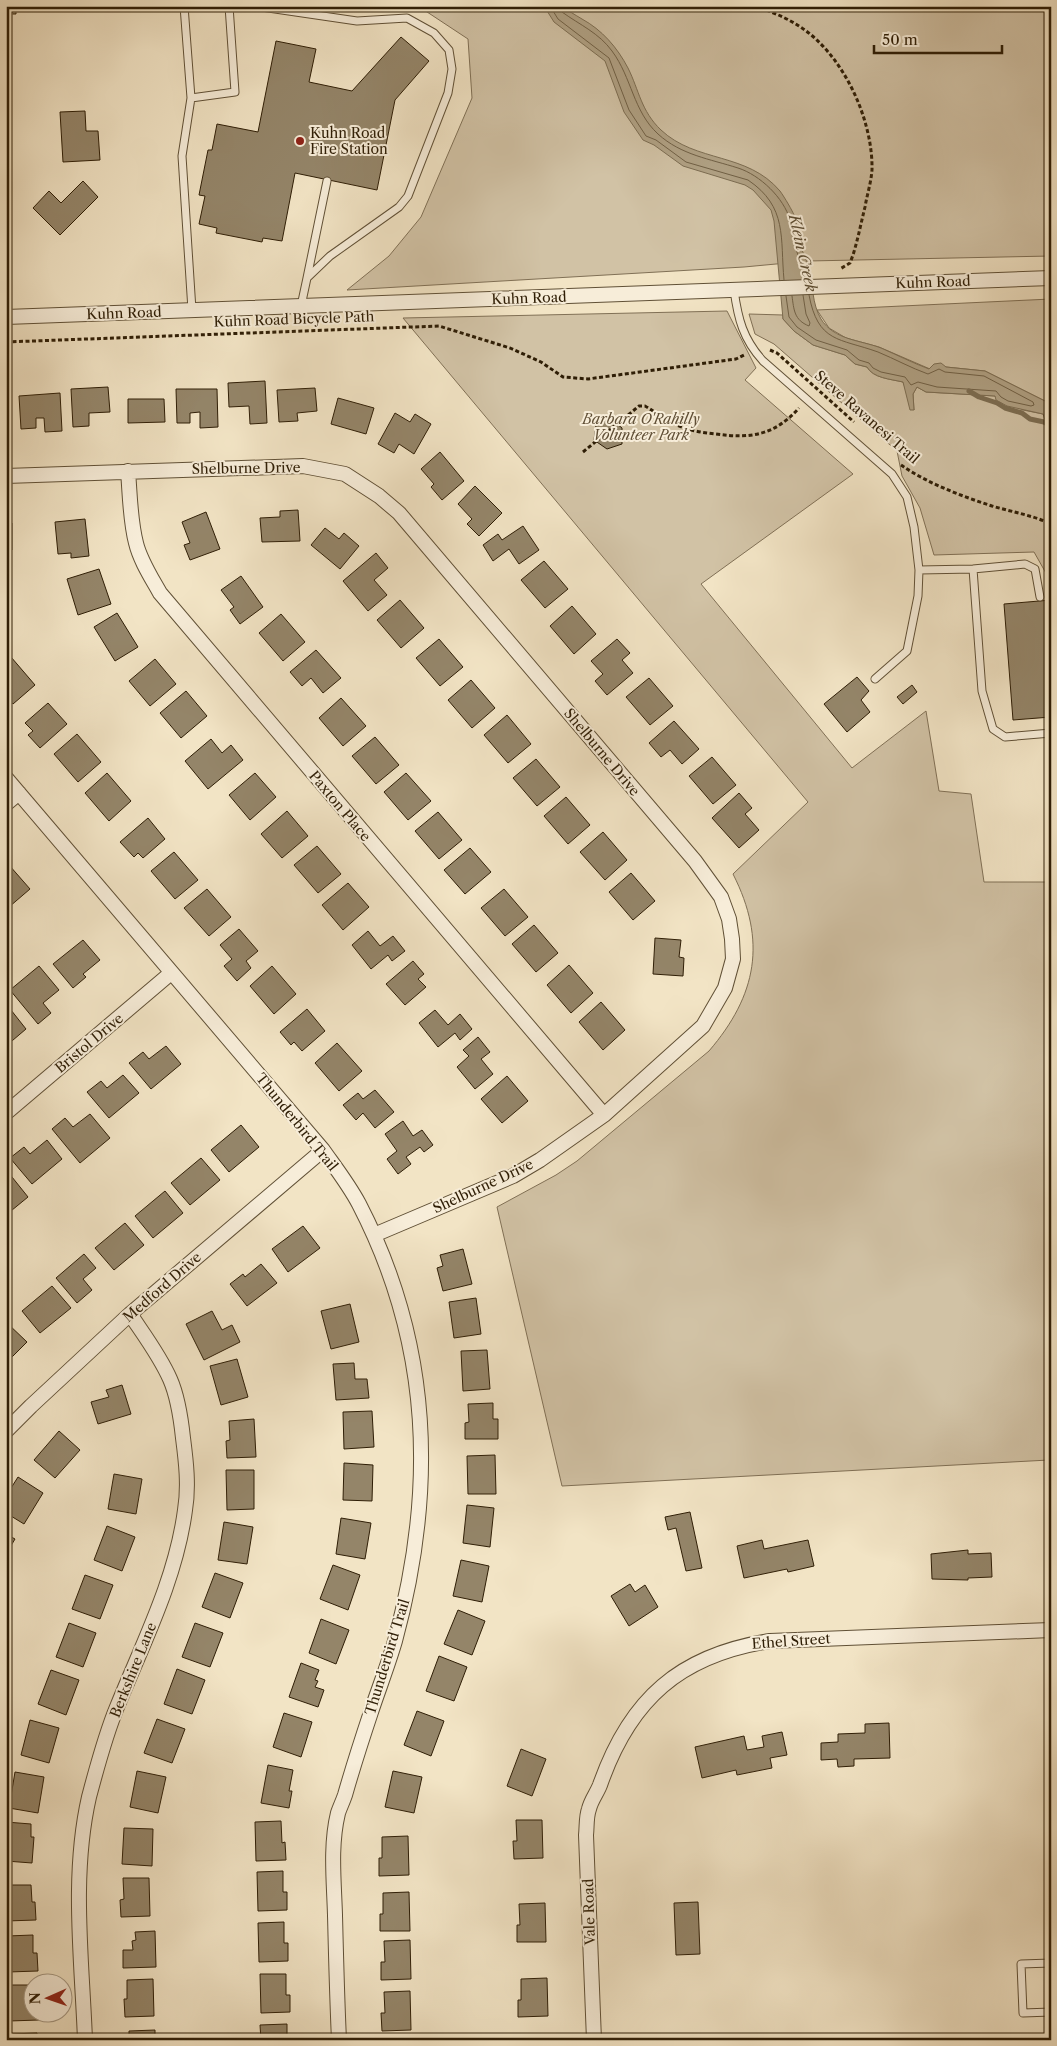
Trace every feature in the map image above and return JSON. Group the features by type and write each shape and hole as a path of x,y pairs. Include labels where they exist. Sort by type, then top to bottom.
{"street":[{"name":"Kuhn Road","path":"6,317 1051,278"},
{"name":"Shelburne Drive","path":"6,476 303,466 345,474 379,496 399,513 710,881 720,897 729,919 733,958 725,988 704,1026 604,1115 540,1160 512,1176 374,1235"},
{"name":"Paxton Place","path":"128,471 132,522 136,544 160,592 604,1115"},
{"name":"Thunderbird Trail","path":"6,778 323,1150 357,1201 374,1235 399,1303 414,1364 420,1426 420,1505 414,1556 397,1634 350,1775 339,1812 334,1838 333,1871 339,2040"},
{"path":"6,804 19,793"},
{"name":"Bristol Drive","path":"6,1113 171,973"},
{"name":"Medford Drive","path":"6,1432 30,1406 130,1314 323,1150"},
{"name":"Berkshire Lane","path":"85,2040 80,1871 88,1807 101,1754 116,1708 144,1646 176,1560 186,1509 187,1462 181,1417 173,1389 170,1379 130,1314"},
{"name":"Ethel Street","path":"600,1786 617,1742 645,1701 674,1677 690,1667 727,1650 770,1641 1051,1630"},
{"name":"Vale Road","path":"594,2040 586,1836 589,1808 600,1786"}],"lane":[{"path":"184,6 192,98 182,156 192,310"},
{"path":"192,98 235,92 229,6"},
{"path":"254,6 357,21 407,18 434,33 449,50 452,69 448,94 408,196 399,207 330,256 307,278"},
{"path":"301,306 327,181"},
{"path":"734,290 738,320 753,350 892,474 907,498 914,527 919,570 918,596 907,651 875,679"},
{"path":"919,570 974,570 1025,564 1035,569 1040,597"},
{"path":"974,570 982,691 993,729 1005,736 1051,733"},
{"path":"1051,1963 1021,1964 1023,2013 1051,2012"}],"path":[{"path":"754,6 786,18 812,36 825,49 848,82 864,115 872,150 869,190 850,262 842,269 832,270"},
{"name":"Kuhn Road Bicycle Path","path":"6,342 439,326 510,348 541,362 563,377 588,379 736,359 744,355"},
{"name":"Steve Ravanesi Trail","path":"769,349 777,353 857,426"},
{"path":"583,452 639,406 645,406 684,428 704,433 745,437 777,427 789,419 807,400"},
{"name":"Steve Ravanesi Trail","path":"894,459 916,475 947,488 990,505 1032,516 1051,524"}],"green space":[{"path":"418,6 1051,6 1051,256 808,261 744,267 347,290 389,256 421,217 472,98 468,39"},
{"path":"1051,299 1051,404 985,371 946,367 930,369 879,347 846,338 829,328 817,310"},
{"name":"Barbara O'Rahilly Volunteer Park","path":"727,311 756,368 745,380 853,474 701,584 852,768 926,711 939,791 971,794 984,882 1051,882 1051,1489 1049,1460 562,1486 497,1207 556,1175 577,1161 709,1051 738,1009 747,988 752,967 753,945 750,922 744,899 733,874 808,802 403,318"},
{"path":"749,314 783,315 783,319 794,331 813,345 845,355 855,364 867,367 873,374 903,382 914,410 913,394 917,387 926,392 995,396 1023,410 1043,414 1051,421 1051,582 1034,552 934,555 920,508 902,476 897,451 774,344 755,334"}],"water":[{"path":"544,6 560,7 568,10 596,28 608,40 628,68 641,100 654,123 661,130 690,148 737,163 752,170 767,179 780,191 795,217 798,240 809,268 814,301 818,313 826,326 840,335 881,348 929,369 934,364 941,363 946,367 985,371 1051,404 1051,421 1045,420 1043,414 1007,406 996,400 995,396 926,392 917,387 913,394 914,410 910,410 903,382 873,374 867,367 855,364 845,355 813,345 794,331 783,319 774,221 771,210 753,190 745,185 683,166 654,145 643,140 624,112 605,61 554,22"}],"building":[{"path":"6,6 16,6 16,14 6,14"},
{"name":"Kuhn Road Fire Station","path":"401,37 429,61 395,100 377,190 295,173 282,241 263,238 262,242 216,233 217,228 199,224 205,196 199,195 208,150 212,150 217,124 258,132 276,41 316,49 309,82 352,91"},
{"path":"85,111 86,131 98,131 100,160 63,162 60,112"},
{"path":"83,181 98,197 60,235 33,208 49,191 61,203"},
{"path":"265,381 267,423 250,424 249,406 229,407 228,383"},
{"path":"108,387 110,412 89,413 89,426 73,427 71,389"},
{"path":"315,388 317,411 297,413 298,421 279,422 277,390"},
{"path":"176,389 217,389 218,427 200,428 200,412 190,413 190,423 177,423"},
{"path":"60,393 62,431 45,432 44,418 36,418 36,428 21,429 19,396"},
{"path":"338,398 374,408 366,434 331,424"},
{"path":"128,399 164,399 165,422 128,423"},
{"path":"6,405 9,405 11,434 6,434"},
{"path":"395,413 410,422 415,414 431,424 414,454 399,444 394,453 378,444"},
{"path":"611,419 622,428 622,444 607,449 594,440 596,425"},
{"path":"440,452 464,481 442,500 431,487 434,484 421,469"},
{"path":"475,486 502,513 479,536 467,524 472,519 458,504"},
{"path":"298,510 300,541 262,542 260,518 280,517 280,511"},
{"path":"206,512 220,549 190,560 184,545 190,543 182,522"},
{"path":"85,519 89,556 71,558 71,553 58,554 55,522"},
{"path":"6,523 12,523 12,550 6,550"},
{"path":"523,526 539,550 519,564 509,549 493,561 483,545 498,534 502,540"},
{"path":"325,528 339,539 344,533 359,546 340,569 311,545"},
{"path":"376,553 388,568 374,580 387,595 368,611 343,581"},
{"path":"544,561 568,589 545,608 521,580"},
{"path":"99,569 111,604 78,615 67,579"},
{"path":"241,576 263,607 240,624 230,610 234,607 221,590"},
{"path":"400,600 424,628 401,648 377,620"},
{"path":"1051,600 1051,717 1013,720 1004,604"},
{"path":"572,606 596,634 574,654 550,626"},
{"path":"117,613 138,647 115,661 94,627"},
{"path":"281,614 305,642 283,661 259,633"},
{"path":"439,639 463,667 440,686 416,658"},
{"path":"617,639 630,653 622,660 633,673 607,695 595,681 603,674 591,661"},
{"path":"316,650 341,678 323,693 311,678 302,686 290,672"},
{"path":"11,657 35,685 13,704 6,696 6,661"},
{"path":"155,659 176,684 150,706 129,681"},
{"path":"857,677 869,691 861,700 870,712 847,732 824,704"},
{"path":"649,678 673,706 650,725 626,697"},
{"path":"471,680 495,708 472,728 448,700"},
{"path":"912,685 917,692 903,704 897,697"},
{"path":"186,691 207,716 181,738 160,713"},
{"path":"341,698 366,726 343,746 319,718"},
{"path":"48,703 67,724 40,748 28,735 33,731 25,723"},
{"path":"507,715 531,744 508,763 484,735"},
{"path":"674,721 699,749 682,764 670,750 661,757 649,743"},
{"path":"77,734 101,762 78,782 54,754"},
{"path":"375,737 399,765 376,784 352,756"},
{"path":"211,739 222,753 231,745 243,760 208,789 185,761"},
{"path":"712,757 736,785 713,804 689,776"},
{"path":"536,759 560,787 537,806 513,778"},
{"path":"107,773 131,801 109,821 85,793"},
{"path":"255,773 276,797 250,820 229,795"},
{"path":"406,773 431,801 408,820 384,792"},
{"path":"739,793 752,808 745,814 759,830 739,848 712,818"},
{"path":"566,797 590,825 568,844 544,816"},
{"path":"287,811 308,836 282,858 261,834"},
{"path":"438,812 462,840 439,859 415,831"},
{"path":"148,818 165,839 143,858 138,853 134,857 120,842"},
{"path":"603,832 627,860 605,880 580,852"},
{"path":"317,846 341,874 318,893 294,865"},
{"path":"470,848 491,872 465,894 444,870"},
{"path":"174,852 198,880 175,899 151,871"},
{"path":"9,865 30,889 9,907 6,904 6,868"},
{"path":"631,873 655,901 633,920 609,892"},
{"path":"348,883 369,907 343,930 322,905"},
{"path":"207,889 231,917 209,936 184,908"},
{"path":"504,889 528,917 505,936 481,908"},
{"path":"534,925 558,953 536,972 512,944"},
{"path":"239,929 258,951 246,961 251,968 237,981 224,966 232,959 220,945"},
{"path":"368,931 380,946 393,936 405,951 392,961 388,955 371,969 352,945"},
{"path":"655,938 681,940 679,957 684,958 683,976 653,974"},
{"path":"83,940 100,960 83,974 86,977 73,988 53,964"},
{"path":"413,961 424,974 418,979 426,987 405,1005 386,984"},
{"path":"569,965 593,993 571,1013 547,985"},
{"path":"39,966 59,990 43,1003 51,1013 38,1024 10,990"},
{"path":"272,966 296,994 274,1014 250,986"},
{"path":"601,1002 625,1030 603,1050 579,1022"},
{"path":"307,1009 325,1031 302,1051 294,1042 291,1045 280,1032"},
{"path":"11,1010 26,1029 6,1046 6,1014"},
{"path":"435,1010 448,1025 460,1014 472,1029 460,1040 455,1033 438,1047 419,1023"},
{"path":"478,1037 490,1052 481,1059 493,1074 475,1089 457,1067 469,1056 463,1050"},
{"path":"337,1043 362,1071 339,1091 315,1063"},
{"path":"166,1046 181,1064 151,1089 129,1063 143,1052 149,1059"},
{"path":"123,1075 139,1093 109,1118 87,1092 101,1081 107,1088"},
{"path":"507,1076 528,1101 502,1123 481,1099"},
{"path":"375,1090 394,1112 375,1128 363,1113 356,1120 343,1105 358,1093 363,1099"},
{"path":"90,1114 110,1138 80,1163 52,1129 65,1118 73,1127"},
{"path":"403,1121 413,1136 422,1130 433,1145 424,1152 420,1147 406,1157 411,1164 398,1174 387,1159 397,1151 385,1134"},
{"path":"241,1125 259,1147 229,1172 211,1150"},
{"path":"47,1140 62,1159 32,1184 10,1158 24,1147 30,1154"},
{"path":"201,1158 220,1180 190,1205 171,1183"},
{"path":"8,1172 28,1197 6,1215 6,1174"},
{"path":"165,1191 183,1213 153,1238 135,1216"},
{"path":"125,1223 144,1245 114,1270 95,1248"},
{"path":"303,1226 320,1248 288,1272 272,1249"},
{"path":"463,1249 472,1284 443,1291 437,1268 443,1266 440,1255"},
{"path":"84,1254 96,1268 83,1279 92,1290 77,1303 56,1278"},
{"path":"261,1264 277,1283 247,1306 230,1284 243,1274 245,1277"},
{"path":"52,1286 71,1308 40,1333 22,1311"},
{"path":"476,1298 481,1334 454,1338 449,1302"},
{"path":"350,1304 359,1342 331,1349 321,1311"},
{"path":"212,1311 222,1330 232,1325 240,1342 204,1360 186,1324"},
{"path":"6,1322 27,1342 6,1363"},
{"path":"487,1350 490,1389 463,1391 461,1351"},
{"path":"237,1359 248,1397 221,1405 210,1366"},
{"path":"354,1363 355,1379 367,1379 369,1398 336,1400 333,1364"},
{"path":"122,1385 131,1414 98,1424 91,1402 109,1397 106,1390"},
{"path":"493,1403 493,1419 498,1419 498,1439 465,1439 465,1423 469,1422 468,1404"},
{"path":"372,1411 374,1447 344,1449 343,1412"},
{"path":"254,1419 256,1457 227,1458 226,1441 230,1440 229,1421"},
{"path":"59,1431 80,1450 55,1478 34,1460"},
{"path":"495,1455 496,1494 468,1494 467,1456"},
{"path":"344,1463 373,1465 372,1501 343,1500"},
{"path":"226,1470 254,1470 254,1509 227,1510"},
{"path":"114,1474 142,1479 136,1514 108,1509"},
{"path":"18,1477 43,1493 24,1524 6,1513 6,1496"},
{"path":"467,1505 494,1508 490,1547 463,1543"},
{"path":"690,1512 702,1568 686,1571 676,1528 668,1530 665,1517"},
{"path":"341,1518 371,1523 365,1559 336,1554"},
{"path":"224,1522 253,1527 247,1564 218,1560"},
{"path":"107,1526 135,1537 122,1571 94,1560"},
{"path":"6,1534 15,1539 6,1554"},
{"path":"762,1540 764,1549 808,1540 814,1566 788,1572 787,1569 744,1578 737,1546"},
{"path":"968,1550 968,1554 991,1553 992,1577 968,1578 968,1580 932,1579 931,1554"},
{"path":"461,1560 489,1566 482,1602 453,1596"},
{"path":"333,1565 360,1575 348,1610 320,1599"},
{"path":"215,1573 243,1583 230,1618 202,1607"},
{"path":"85,1575 113,1585 100,1619 72,1609"},
{"path":"630,1584 635,1592 645,1585 658,1607 629,1626 611,1596"},
{"path":"458,1610 485,1621 472,1655 444,1644"},
{"path":"321,1619 349,1630 336,1664 309,1653"},
{"path":"69,1623 96,1633 83,1667 56,1657"},
{"path":"195,1623 223,1633 210,1667 182,1657"},
{"path":"439,1656 467,1667 454,1701 426,1691"},
{"path":"301,1663 319,1670 315,1680 318,1681 315,1687 324,1690 318,1707 289,1697"},
{"path":"177,1669 205,1680 192,1714 164,1704"},
{"path":"51,1670 79,1680 66,1715 38,1704"},
{"path":"417,1711 444,1721 431,1756 404,1745"},
{"path":"284,1713 312,1722 301,1757 273,1747"},
{"path":"157,1719 185,1729 172,1763 144,1753"},
{"path":"30,1720 59,1728 49,1763 21,1755"},
{"path":"889,1723 890,1758 854,1759 854,1766 838,1767 837,1759 821,1760 821,1743 838,1742 838,1734 865,1733 865,1724"},
{"path":"782,1732 787,1755 770,1758 772,1768 737,1775 736,1770 702,1778 695,1747 744,1736 747,1750 764,1747 762,1736"},
{"path":"521,1749 546,1759 532,1796 507,1786"},
{"path":"268,1765 293,1770 289,1791 292,1791 289,1808 261,1803"},
{"path":"137,1771 166,1777 158,1813 130,1807"},
{"path":"393,1771 422,1777 414,1813 385,1807"},
{"path":"15,1772 44,1777 38,1813 9,1808"},
{"path":"516,1820 542,1820 543,1858 514,1859 513,1841 517,1841"},
{"path":"281,1821 282,1843 285,1842 286,1860 256,1861 255,1822"},
{"path":"6,1822 31,1824 31,1837 34,1837 32,1863 6,1861"},
{"path":"124,1828 153,1829 152,1866 122,1864"},
{"path":"408,1836 409,1875 379,1876 379,1858 382,1858 382,1837"},
{"path":"283,1871 283,1892 287,1892 287,1910 258,1911 257,1872"},
{"path":"123,1878 149,1878 150,1916 121,1917 120,1900 124,1899"},
{"path":"6,1885 31,1885 32,1902 35,1902 36,1920 6,1921"},
{"path":"409,1892 410,1931 380,1931 380,1914 383,1914 383,1893"},
{"path":"698,1902 700,1954 676,1955 674,1903"},
{"path":"545,1903 546,1942 517,1942 517,1925 520,1925 519,1904"},
{"path":"284,1922 284,1943 288,1943 288,1961 259,1962 258,1923"},
{"path":"155,1931 156,1967 123,1968 123,1950 133,1950 132,1941 136,1940 135,1932"},
{"path":"33,1935 33,1953 37,1953 38,1971 8,1972 7,1936"},
{"path":"410,1940 411,1979 381,1980 381,1962 385,1962 384,1941"},
{"path":"260,1974 286,1974 286,1995 290,1995 290,2012 261,2013"},
{"path":"547,1978 548,2016 518,2017 518,2000 521,2000 521,1979"},
{"path":"153,1979 154,2016 125,2017 124,1999 127,1999 127,1980"},
{"path":"9,1985 22,1985 22,2021 9,2021"},
{"path":"410,1991 411,2030 382,2031 381,2013 385,2013 384,1992"},
{"path":"287,2024 287,2040 261,2040 260,2025"},
{"path":"155,2030 155,2040 129,2040 129,2031"},
{"path":"37,2033 37,2040 11,2040 11,2034"}],"waterway":[{"name":"Klein Creek","path":"969,391 1005,408 1022,413 1030,419 1044,422 1051,426"}],"place":[{"name":"Kuhn Road Fire Station","path":"300,141"}]}
